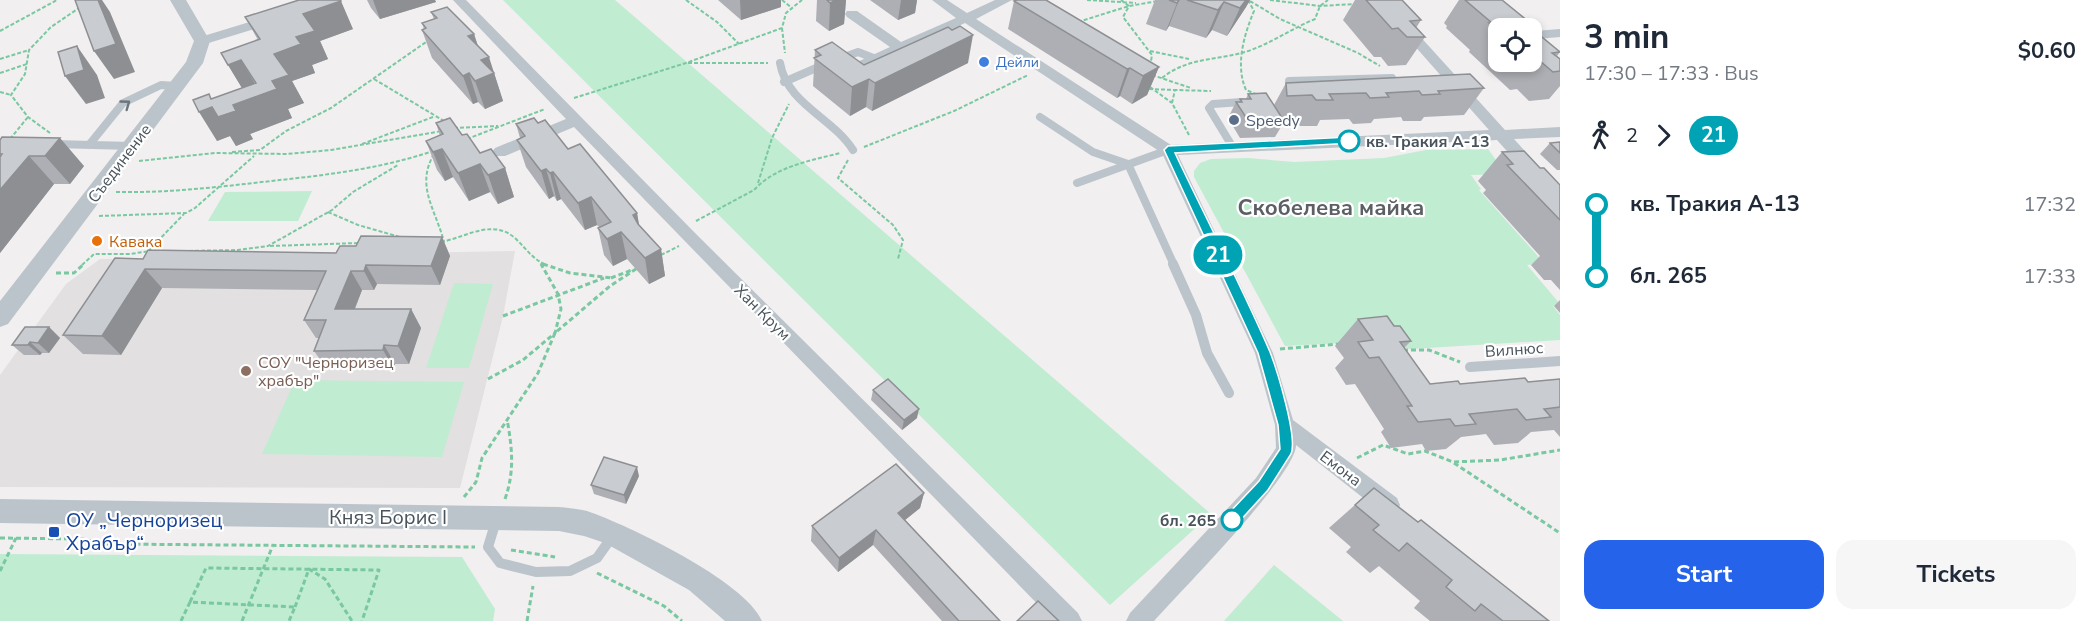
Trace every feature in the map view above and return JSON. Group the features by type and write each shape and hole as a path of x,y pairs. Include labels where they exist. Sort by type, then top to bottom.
{"street":[{"path":"178,0 202,40 290,14"},
{"name":"Хан Крум","path":"459,0 686,234 1070,621"},
{"path":"938,0 1168,150 1263,350 1285,425 1286,450 1263,485 1138,621"},
{"path":"849,71 1006,0"},
{"path":"1380,1 1443,77 1501,134 1560,200"},
{"path":"852,14 900,48"},
{"name":"Съединение","path":"0,318 194,63 202,40"},
{"path":"1542,41 1552,49"},
{"path":"500,152 576,120"},
{"path":"1168,150 1560,132"},
{"name":"Емона","path":"1285,425 1404,516"},
{"name":"Княз Борис I","path":"0,511 497,517 576,522 614,534 699,580 747,621"}],"lane":[{"path":"1542,31 1560,33"},
{"path":"784,82 859,50 864,50 876,59"},
{"path":"780,63 784,82 796,95 837,128 857,149"},
{"path":"1289,81 1404,78"},
{"path":"89,145 123,103 161,85 177,86"},
{"path":"1232,146 1209,108 1213,104 1242,102"},
{"path":"1040,117 1093,152 1128,165 1196,315 1207,353 1229,393"},
{"path":"46,144 89,145 127,153"},
{"path":"1077,183 1168,150"},
{"name":"Вилнюс","path":"1470,367 1560,361"},
{"path":"497,517 488,547 500,563 536,572 570,571 582,566 597,558 614,534"}],"path":[{"path":"0,31 57,0"},
{"path":"686,0 717,22 739,44"},
{"path":"782,0 792,8"},
{"path":"686,63 787,63 782,28 786,13 802,0"},
{"path":"1087,0 1146,3"},
{"path":"1069,26 1128,6 1155,0 1162,3"},
{"path":"1248,0 1269,15 1372,59 1393,78"},
{"path":"1248,0 1254,11 1245,30 1242,84 1246,90 1258,96"},
{"path":"1270,0 1320,6 1380,1"},
{"path":"1128,6 1123,17 1129,28 1150,51 1191,59 1224,57 1243,52 1315,19 1320,6 1328,0"},
{"path":"1122,1 1128,6"},
{"path":"0,59 29,50 51,27 86,5"},
{"path":"465,140 561,104 686,63 782,28"},
{"path":"127,153 156,161 260,150 286,131 330,108 437,35"},
{"path":"11,95 25,74 29,50"},
{"path":"1145,64 1151,61 1150,51"},
{"path":"1162,78 1173,68 1191,59"},
{"path":"0,73 27,64"},
{"path":"758,183 798,165 883,141 954,111 1042,68"},
{"path":"1149,89 1150,74 1193,89"},
{"path":"374,79 433,117 459,128"},
{"path":"1149,89 1174,90"},
{"path":"1149,89 1172,103"},
{"path":"0,92 11,95 28,117 7,142"},
{"path":"655,258 686,234 754,190 776,129 796,95"},
{"path":"357,146 433,117"},
{"path":"221,153 287,154 357,146 459,128 503,125"},
{"path":"857,149 845,164 838,178 893,225 903,240 898,259"},
{"path":"268,246 328,212 353,192 400,164 437,150 425,170 426,189 444,242"},
{"path":"148,250 186,213 195,208 255,155"},
{"path":"97,192 132,193 218,188 324,176 400,164"},
{"path":"328,212 358,225 405,240 394,242"},
{"path":"79,216 186,213"},
{"path":"434,242 444,242 474,229 503,231 520,241 530,255 541,263 578,274 612,278"},
{"path":"176,251 362,243"},
{"path":"35,273 74,273 94,254 157,251"},
{"path":"438,517 466,495 476,482 482,458 538,373 555,333 561,309 558,294 541,263"},
{"path":"488,379 523,360 610,286 646,263"},
{"path":"503,316 558,294 637,268"},
{"path":"1263,350 1344,344"},
{"path":"1395,351 1429,350 1470,367"},
{"path":"497,517 513,479 514,453 507,419"},
{"path":"1340,467 1383,445 1408,454 1425,451 1453,462 1560,533"},
{"path":"1453,462 1500,460 1560,450"},
{"path":"0,538 82,539 106,544 488,547 564,558 664,606 682,621"},
{"path":"0,571 16,538"},
{"path":"242,621 273,545"},
{"path":"181,621 206,568 379,570 362,621"},
{"path":"290,621 309,569"},
{"path":"309,569 325,579 352,621"},
{"path":"527,621 536,572"},
{"path":"190,602 295,607"}],"shaded area":[{"name":"СОУ \"Черноризец храбър\"","path":"515,251 503,316 460,488 0,487 0,375 66,284 100,259"}],"green space":[{"path":"503,0 615,0 1211,514 1110,605"},
{"path":"1488,149 1506,174 1471,175 1481,189 1479,190 1544,263 1527,265 1560,304 1553,306 1560,315 1560,340 1410,349 1378,341 1285,346 1194,177 1194,171 1200,163 1211,159 1248,158 1294,162 1384,158 1426,150"},
{"path":"312,191 298,221 208,221 225,192"},
{"path":"454,283 493,284 469,368 426,368"},
{"path":"295,380 464,382 442,457 262,454"},
{"path":"0,554 462,557 495,609 493,621 0,621"},
{"path":"1274,565 1343,621 1224,621"}],"building":[{"path":"75,0 98,0 116,44 94,51"},
{"path":"299,0 341,1 303,14 315,31 296,37 301,44 274,54 289,75 272,81 277,89 233,105 236,111 218,117 212,107 199,112 193,100 209,94 211,99 256,83 241,60 228,65 221,53 260,39 245,17"},
{"path":"1046,0 1159,67 1143,76 1130,68 1127,69 1014,1"},
{"path":"1187,0 1246,0 1240,8 1224,2 1218,10"},
{"path":"1366,0 1402,0 1421,20 1410,21 1425,37 1407,37 1398,28 1392,29"},
{"path":"1465,0 1502,0 1524,18 1488,18"},
{"path":"447,7 474,34 468,36 489,57 481,60 494,73 475,81 469,73 463,76 422,30 426,28 422,23 437,18 431,12"},
{"path":"960,26 973,35 875,83 869,79 852,87 814,58 821,55 815,50 832,42 864,65 948,27 952,30"},
{"path":"1542,37 1560,52 1552,53 1560,59 1560,71 1553,72 1542,63"},
{"path":"77,46 84,70 65,76 58,52"},
{"path":"1470,74 1484,88 1438,91 1440,94 1422,95 1419,91 1386,93 1389,97 1370,98 1366,93 1329,94 1333,100 1316,100 1312,95 1287,96 1286,83"},
{"path":"1266,93 1284,121 1249,122 1236,102 1242,102 1240,99 1251,99 1248,94"},
{"path":"450,118 462,135 467,134 480,153 491,149 505,168 488,175 480,164 458,173 442,149 433,152 426,141 443,134 436,123"},
{"path":"534,118 538,123 545,120 568,149 580,144 637,213 633,215 638,224 661,249 645,258 621,232 607,239 598,228 611,222 591,197 578,203 553,172 550,173 546,169 541,171 517,140 525,136 516,124"},
{"path":"2,137 60,138 45,156 29,156 0,190 0,157 2,154 0,154 0,140"},
{"path":"1560,142 1560,153 1550,143"},
{"path":"1524,151 1560,185 1560,220 1507,165 1513,164 1502,152"},
{"path":"361,236 442,237 431,266 366,265 364,271 351,271 335,309 411,309 398,346 384,345 383,350 314,351 326,320 304,320 326,271 145,269 102,336 63,335 115,258 143,259 148,250 336,253 340,246 356,246"},
{"path":"1387,316 1394,326 1400,326 1411,341 1400,342 1430,384 1458,381 1460,384 1525,378 1528,382 1560,379 1560,407 1544,409 1551,417 1526,420 1517,409 1469,414 1476,424 1455,426 1450,419 1418,422 1407,406 1412,406 1379,357 1369,358 1358,342 1373,340 1358,319"},
{"path":"25,327 49,327 38,343 12,345"},
{"path":"888,379 919,409 904,420 873,390"},
{"path":"604,457 637,467 624,495 591,485"},
{"path":"896,464 924,493 898,513 1000,621 959,621 876,530 839,558 812,526"},
{"path":"1374,488 1418,522 1421,520 1549,621 1503,621 1481,604 1475,611 1446,587 1452,580 1407,543 1399,551 1373,530 1379,525 1355,505"},
{"path":"1038,601 1059,621 1017,621"}],"bus line":[{"name":"21","path":"1232,520 1263,485 1286,450 1285,425 1264,353 1168,150 1349,141"}],"place":[{"name":"Дейли","path":"984,62"},
{"name":"Speedy","path":"1234,120"},
{"name":"кв. Тракия А-13","path":"1349,141"},
{"name":"Кавака","path":"97,241"},
{"name":"СОУ \"Черноризец храбър\"","path":"246,371"},
{"name":"бл. 265","path":"1232,520"},
{"name":"ОУ „Черноризец Храбър“","path":"54,532"}],"district":[{"name":"Скобелева майка","path":"1331,207"}]}
